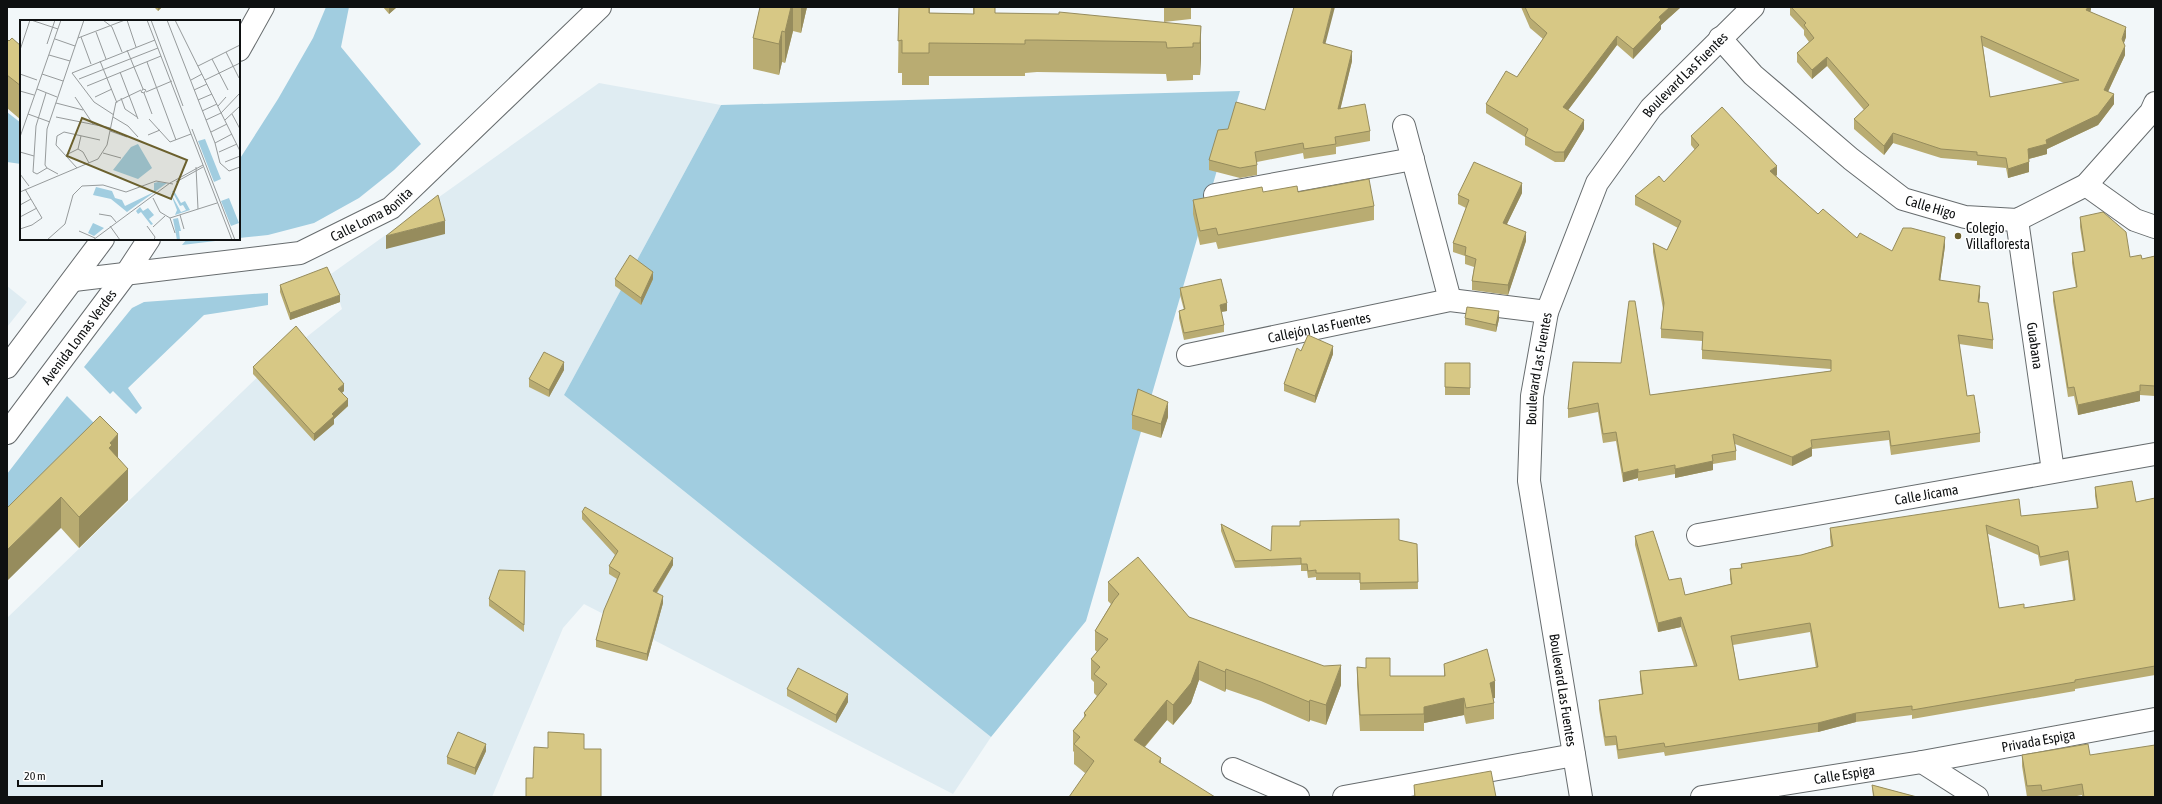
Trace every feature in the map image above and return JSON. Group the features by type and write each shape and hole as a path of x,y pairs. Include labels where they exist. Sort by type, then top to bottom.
{"street":[{"path":"240,48 263,7"},
{"name":"Calle Loma Bonita","path":"74,280 300,254 391,208 600,7"},
{"name":"Boulevard Las Fuentes","path":"1580,797 1529,481 1532,396 1547,312 1597,183 1652,108 1720,38 1753,7"},
{"name":"Calle Higo","path":"1720,38 1752,75 1851,159 1903,199 1966,217 2017,220"},
{"path":"2017,220 2086,184 2151,112 2155,103"},
{"path":"1404,126 1450,300"},
{"path":"1215,194 1413,158"},
{"path":"2086,184 2135,220 2155,227"},
{"name":"Guabana","path":"2017,220 2053,471"},
{"path":"7,366 74,280 102,240"},
{"name":"Avenida Lomas Verdes","path":"7,433 126,274 148,240"},
{"name":"Callejón Las Fuentes","path":"1188,355 1450,300 1547,312"},
{"name":"Calle Jícama","path":"1698,535 2155,454"},
{"name":"Privada Espiga","path":"1922,762 2155,719"},
{"path":"1344,797 1574,755"},
{"path":"1922,762 1977,797"},
{"name":"Calle Espiga","path":"1702,797 1922,762"},
{"path":"1233,768 1298,797"}],"shaded area":[{"path":"326,7 349,7 341,47 421,144 394,170 359,198 314,223 268,235 240,238 240,158 278,99 313,38"},
{"path":"599,83 721,105 564,395 991,737 953,794 584,604 563,628 492,797 7,797 7,618 266,369 342,309 331,274"},
{"path":"1240,91 1086,621 991,737 564,395 721,105"},
{"path":"7,112 20,122 20,164 7,162"},
{"path":"186,240 224,240 182,245"},
{"path":"7,286 27,302 7,327"},
{"path":"268,293 268,305 204,315 128,388 142,408 136,414 113,391 110,394 84,367 132,308 144,302"},
{"path":"67,396 104,433 7,530 7,474"}],"building":[{"path":"760,7 791,7 785,32 782,31 779,44 753,38"},
{"path":"899,7 929,7 929,13 974,14 974,7 995,7 995,13 1059,14 1059,12 1201,26 1200,43 1193,43 1193,47 1167,48 1166,42 1025,40 1025,44 929,43 929,53 902,53 902,40 898,41"},
{"path":"1294,7 1332,7 1323,43 1352,51 1338,109 1365,104 1370,131 1335,137 1336,144 1304,149 1303,143 1255,152 1257,165 1240,168 1209,160 1218,130 1228,129 1236,102 1265,110"},
{"path":"1525,7 1670,7 1659,17 1661,20 1633,49 1617,36 1563,107 1584,120 1564,152 1555,152 1525,136 1528,129 1486,104 1506,71 1517,77 1547,33 1530,18"},
{"path":"1791,7 2088,7 2086,10 2126,27 2122,39 2125,46 2104,90 2114,94 2098,115 2046,140 2047,144 2028,149 2029,162 2008,169 2006,158 1977,155 1977,152 1941,149 1893,133 1884,146 1854,119 1869,105 1827,57 1812,70 1797,53 1814,38 1804,25 1806,23","holes":["1981,36 2079,80 1990,97"]},
{"path":"12,38 20,45 20,85 7,75 7,39 9,41"},
{"path":"1722,107 1777,166 1770,171 1818,214 1823,209 1857,238 1860,233 1892,251 1903,228 1911,228 1945,237 1939,280 1980,286 1978,302 1988,303 1993,340 1958,335 1967,396 1974,395 1980,433 1891,446 1889,431 1811,440 1812,447 1792,457 1733,434 1736,451 1712,455 1713,461 1675,469 1675,465 1638,472 1638,469 1623,473 1616,432 1603,434 1598,403 1568,409 1573,362 1621,363 1629,301 1635,301 1650,395 1831,371 1831,360 1702,350 1703,332 1661,329 1664,303 1653,243 1667,250 1681,221 1635,196 1659,176 1664,182 1699,145 1691,136"},
{"path":"1474,162 1522,183 1503,223 1526,232 1508,285 1472,281 1476,259 1465,255 1466,247 1453,243 1469,200 1458,195"},
{"path":"1369,179 1374,206 1218,235 1216,228 1200,231 1193,200 1262,187 1263,192 1297,186 1298,192"},
{"path":"438,195 445,221 386,236"},
{"path":"2103,212 2126,232 2130,257 2141,255 2142,259 2155,256 2155,386 2140,385 2140,391 2078,405 2074,387 2068,388 2053,292 2077,287 2072,253 2085,251 2080,217"},
{"path":"630,255 653,272 641,298 615,279"},
{"path":"327,267 340,295 290,313 280,285"},
{"path":"1221,279 1227,303 1220,305 1224,325 1184,333 1179,311 1185,309 1180,288"},
{"path":"1467,307 1499,311 1496,325 1465,318"},
{"path":"296,326 344,384 338,389 348,399 332,414 334,416 314,434 253,367"},
{"path":"1308,335 1333,346 1315,396 1284,384 1297,348 1301,351"},
{"path":"544,352 564,362 549,390 529,379"},
{"path":"1445,363 1470,363 1470,388 1445,387"},
{"path":"1138,389 1168,402 1161,424 1132,415"},
{"path":"100,416 118,434 110,443 112,445 109,448 128,469 79,517 61,497 7,550 7,508"},
{"path":"2132,481 2136,502 2155,498 2155,666 2075,680 2075,682 1912,710 1912,706 1856,713 1818,723 1665,747 1664,743 1618,750 1616,736 1605,737 1599,700 1643,694 1640,671 1697,666 1681,617 1658,623 1635,536 1653,531 1669,580 1681,578 1685,595 1732,584 1730,569 1742,568 1741,564 1801,555 1833,546 1830,528 2019,499 2021,516 2098,508 2095,487","holes":["1986,525 2038,546 2040,557 2068,551 2075,600 2024,608 2024,604 1999,608","1810,623 1818,667 1739,680 1731,636"]},
{"path":"585,507 673,558 653,591 663,596 647,654 596,640 604,610 620,573 609,566 618,551 582,512"},
{"path":"1399,519 1399,540 1417,544 1418,582 1360,583 1360,573 1316,573 1316,570 1308,571 1307,564 1301,564 1301,558 1235,561 1221,524 1271,551 1272,526 1300,526 1300,521"},
{"path":"1138,557 1189,617 1324,666 1341,665 1326,705 1310,700 1309,702 1261,682 1226,669 1225,672 1199,661 1191,683 1173,705 1167,700 1134,740 1161,758 1159,762 1215,797 1069,797 1094,761 1074,744 1080,737 1073,731 1086,715 1084,713 1107,684 1094,674 1100,667 1091,659 1108,639 1095,631 1119,594 1108,582"},
{"path":"499,570 525,571 524,625 489,599"},
{"path":"1487,649 1495,681 1490,683 1494,703 1466,708 1464,698 1424,707 1424,714 1360,715 1357,667 1366,668 1366,658 1390,658 1390,676 1445,676 1444,664"},
{"path":"798,668 848,694 836,715 787,689"},
{"path":"458,732 486,744 475,768 447,757"},
{"path":"548,732 584,734 584,749 601,749 601,797 526,797 526,778 533,778 534,747 548,748"},
{"path":"2088,744 2090,755 2155,745 2155,797 2084,797 2082,784 2042,791 2041,785 2027,786 2022,755"},
{"path":"1491,771 1496,797 1415,797 1414,785"},
{"path":"1872,785 1917,797 1874,797"}],"place":[{"name":"Colegio Villafloresta","path":"1958,236"}]}
